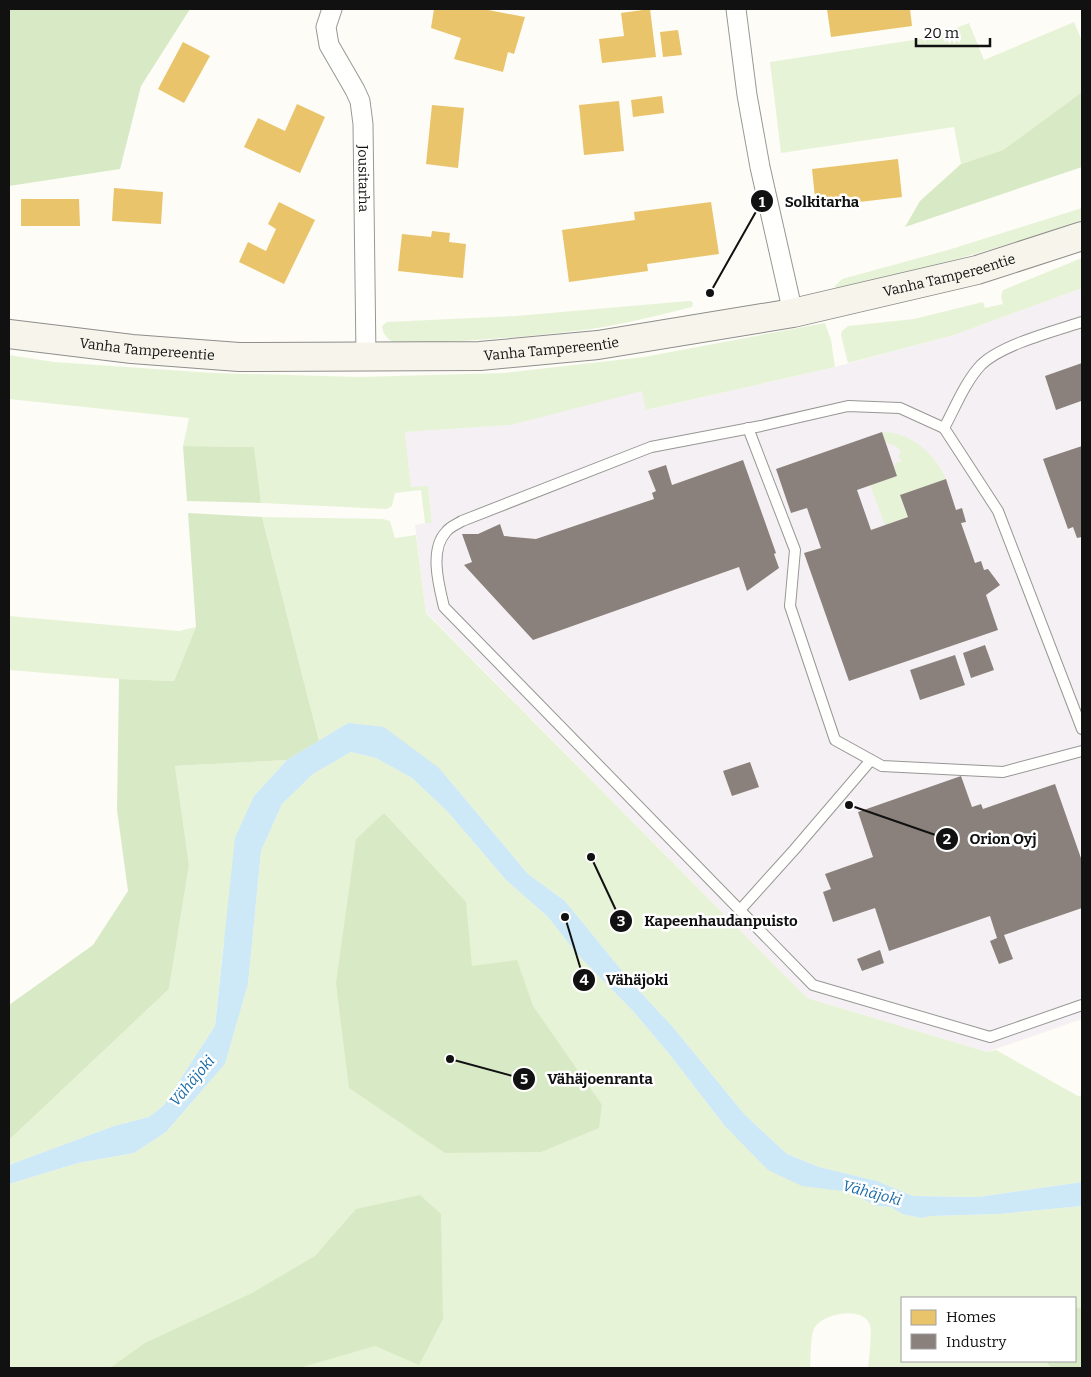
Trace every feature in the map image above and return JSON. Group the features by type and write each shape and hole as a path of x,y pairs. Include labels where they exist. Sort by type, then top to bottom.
{"main road":[{"name":"Vanha Tampereentie","path":"9,334 132,349 239,357 366,358 480,356 598,345 793,313 977,270 1082,236"}],"street":[{"name":"Jousitarha","path":"332,9 326,27 327,40 360,101 363,124 366,358"},
{"path":"736,9 747,95 760,166 793,313"}],"lane":[{"path":"944,428 980,366 995,354 1082,322"},
{"path":"1082,728 998,512 944,428 900,408 848,406 651,447 462,521 446,531 436,549 439,587 444,607 813,985 990,1037 1082,1005"},
{"path":"748,428 795,550 790,606 835,740 882,766 1003,772 1082,751"},
{"path":"740,910 872,760"}],"shaded area":[{"path":"1082,288 1082,1019 987,1052 807,998 426,612 415,525 432,522 428,487 411,487 405,432 511,425 642,390 647,410 835,367 954,335"}],"green space":[{"path":"9,9 190,9 141,86 120,169 9,186"},
{"path":"1074,22 1082,41 1082,92 1003,150 961,164 954,127 781,153 770,62 933,37 969,23 984,60"},
{"path":"1082,92 1082,167 905,227 920,201 961,164 1003,150"},
{"path":"1082,208 1082,220 1022,240 900,274 839,288 834,287 842,279 948,250"},
{"path":"1082,258 1082,288 954,335 848,363 841,335 842,331 848,326 914,319 983,302 985,308 1003,304 1001,296 1003,290"},
{"path":"691,301 693,303 692,307 624,323 561,333 515,337 400,345 388,339 382,326 387,322 516,316"},
{"path":"825,323 831,340 835,367 646,410 642,391 511,425 405,432 411,487 428,486 432,523 425,523 421,490 395,493 392,506 387,509 261,503 253,447 183,446 189,418 9,399 9,355 54,362 213,373 360,377 504,373 644,357"},
{"path":"882,432 903,436 921,446 929,453 946,479 908,517 885,525 870,485 897,476 894,467 896,462 901,462 901,459 898,458 901,451 896,446 885,442"},
{"path":"183,446 254,447 261,503 187,501"},
{"path":"188,513 262,517 319,741 287,760 175,766 189,865 169,989 9,1140 9,1005 93,945 128,891 117,810 119,679 174,681 196,627"},
{"path":"262,517 383,519 390,521 395,538 416,535 426,613 807,998 987,1052 996,1050 1078,1096 1082,1095 1082,1182 978,1197 913,1196 877,1181 819,1167 787,1154 745,1115 672,1026 632,983 565,901 528,874 439,768 348,723 319,741"},
{"path":"9,616 179,631 196,627 174,681 119,679 9,670"},
{"path":"351,752 376,758 412,778 448,812 506,880 548,917 578,955 633,1011 724,1125 831,1189 850,1192 876,1206 891,1207 902,1214 921,1218 999,1214 1082,1206 1082,1368 868,1368 871,1340 870,1325 860,1315 851,1313 833,1315 818,1323 812,1337 810,1368 9,1368 9,1184 78,1163 134,1153 166,1132 225,1064 248,984 261,851 282,804 313,774"},
{"path":"287,760 254,796 223,948 215,1026 163,1106 149,1117 114,1126 9,1165 9,1140 169,989 189,865 175,766"},
{"path":"384,813 466,902 472,966 517,960 533,1006 602,1105 599,1128 541,1152 445,1153 349,1088 336,983 356,839"},
{"path":"420,1195 441,1214 443,1319 419,1365 375,1346 299,1368 110,1368 145,1343 252,1293 315,1256 356,1209"},
{"path":"1076,1307 1082,1309 1082,1368 1051,1368 1047,1362 1076,1362"}],"water":[{"path":"348,723 384,727 439,768 528,874 565,901 632,983 672,1026 745,1115 787,1154 819,1167 877,1181 913,1196 978,1197 1082,1182 1082,1206 999,1214 921,1218 902,1214 891,1207 876,1206 850,1192 802,1186 768,1170 724,1125 633,1011 578,955 548,917 506,880 448,812 412,778 376,758 351,752 313,774 282,804 261,851 248,984 225,1064 166,1132 134,1153 78,1163 9,1184 9,1165 114,1126 149,1117 163,1106 215,1026 235,838 254,796 287,760"}],"building: Homes":[{"path":"434,9 483,9 525,17 514,54 508,52 503,72 454,59 461,38 431,28"},
{"path":"650,9 656,57 602,63 599,39 624,36 621,13"},
{"path":"827,9 910,9 912,26 831,37"},
{"path":"678,30 682,55 663,57 660,32"},
{"path":"183,42 210,56 184,103 158,89"},
{"path":"662,96 664,113 633,117 631,100"},
{"path":"619,101 624,151 584,155 579,105"},
{"path":"297,104 325,117 300,173 244,147 258,118 285,131"},
{"path":"432,105 464,108 458,168 426,164"},
{"path":"898,159 902,197 816,207 812,169"},
{"path":"114,188 163,192 161,224 112,221"},
{"path":"21,199 79,199 80,226 21,226"},
{"path":"279,202 315,220 284,284 239,262 248,242 266,251 276,229 268,224"},
{"path":"711,202 719,254 647,264 648,271 569,282 562,230 635,220 634,212"},
{"path":"432,231 450,233 449,242 466,244 463,278 398,271 402,234 431,237"}],"building: Industry":[{"path":"1082,363 1082,405 1081,401 1056,410 1045,376"},
{"path":"882,432 897,476 857,490 871,530 908,517 900,495 946,479 956,510 962,508 966,522 961,523 975,563 981,561 984,570 988,569 1000,585 986,595 998,630 849,681 804,553 821,548 807,508 791,513 776,469"},
{"path":"1082,446 1082,537 1077,538 1073,527 1068,529 1043,459"},
{"path":"743,460 776,553 774,554 779,568 747,591 739,567 533,640 464,565 472,562 462,534 478,534 500,524 504,536 536,539 654,499 652,493 656,491 648,471 666,465 672,485"},
{"path":"985,645 994,670 971,678 963,653"},
{"path":"955,655 965,685 920,700 910,670"},
{"path":"750,762 759,787 732,796 723,771"},
{"path":"961,776 972,807 981,804 983,809 1055,784 1082,861 1082,908 1004,935 1013,959 999,964 990,941 997,938 990,916 889,951 875,908 833,922 823,892 831,889 825,874 873,857 858,812"},
{"path":"880,950 884,963 862,971 857,959"}],"place":[{"name":"Solkitarha","path":"710,293"},
{"name":"Orion Oyj","path":"849,805"},
{"name":"Kapeenhaudanpuisto","path":"591,857"},
{"name":"Vähäjoki","path":"565,917"},
{"name":"Vähäjoenranta","path":"450,1059"}]}
